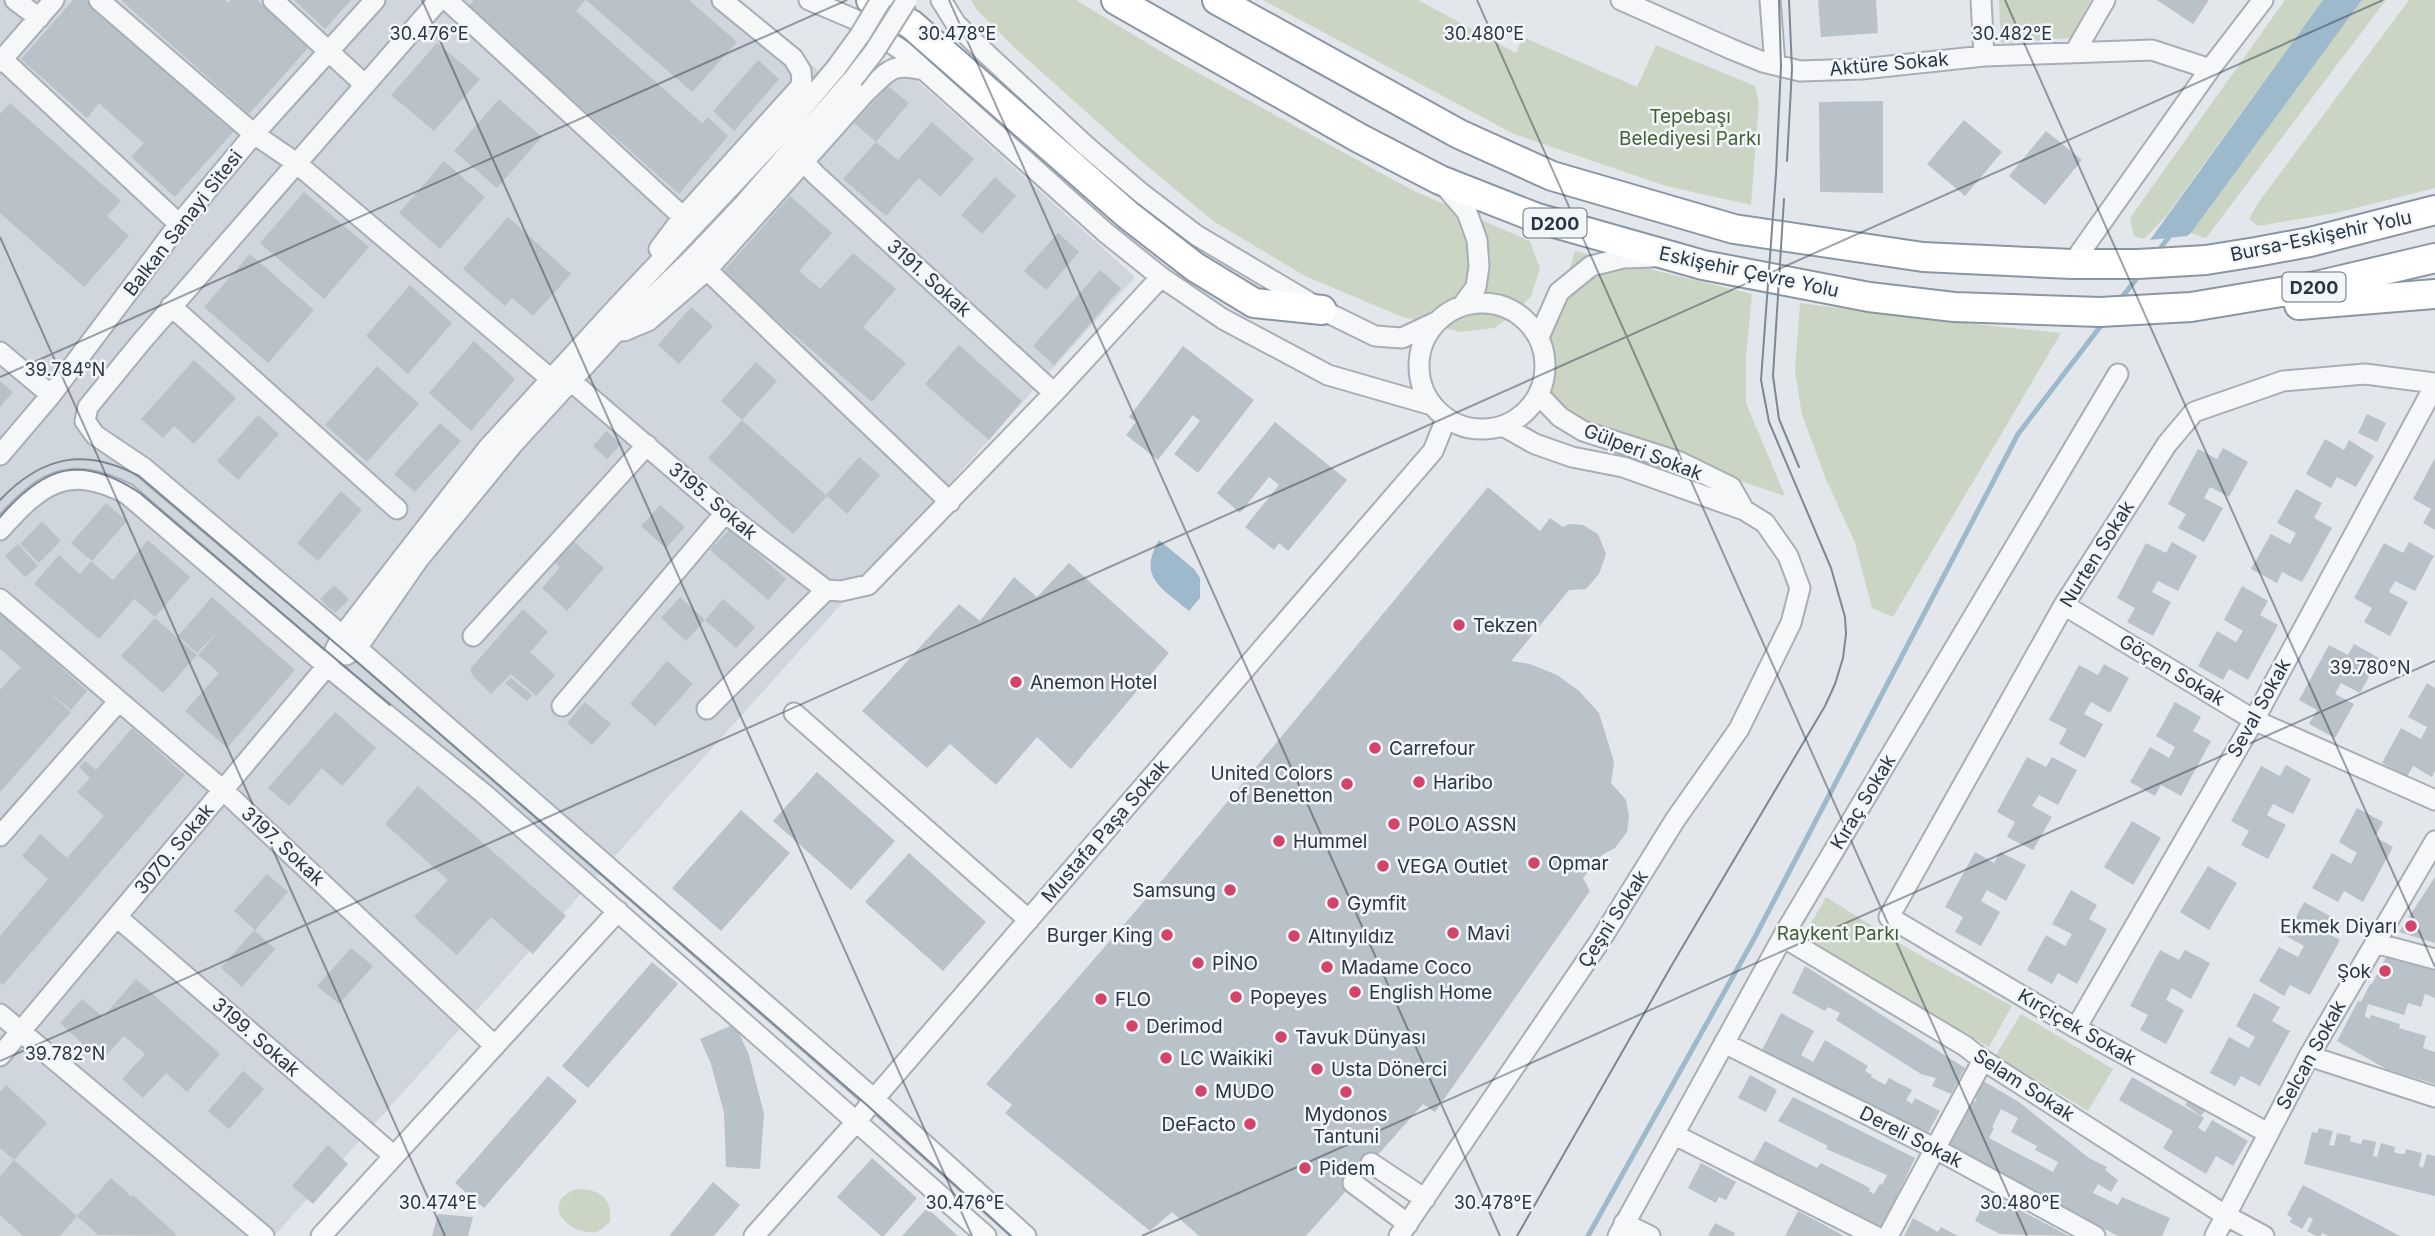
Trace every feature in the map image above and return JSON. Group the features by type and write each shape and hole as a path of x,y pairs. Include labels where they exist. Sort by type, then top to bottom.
{"highway":[{"path":"871,0 912,25 1128,215 1195,267 1254,303 1322,310"},
{"name":"Eskişehir Çevre Yolu","path":"1116,0 1359,138 1440,180 1537,218 1703,265 1869,297 1954,307 2100,312 2191,307 2316,286 2435,258"},
{"name":"Eskişehir Çevre Yolu","path":"1217,0 1459,134 1552,176 1734,229 1923,257 2072,264 2206,260"},
{"name":"Bursa-Eskişehir Yolu","path":"2206,260 2310,242 2435,210"},
{"path":"2191,307 2266,308 2435,294"}],"street":[{"path":"15,0 39,18"},
{"path":"54,0 1,61 179,224"},
{"name":"3195. Sokak","path":"99,0 254,134 296,162 561,380 647,445 725,513 826,590"},
{"path":"273,0 364,85"},
{"name":"Balkan Sanayi Sitesi","path":"0,455 51,395 179,224 328,49 375,0"},
{"path":"439,0 171,306 88,407 85,421 95,435 144,468 349,642 874,1098 1026,1236"},
{"path":"447,0 683,217"},
{"path":"561,380 683,217 802,85 801,71 793,58 722,0"},
{"path":"809,0 854,19 903,51 1106,233 1161,277 1223,318 1328,375 1439,412 1474,429 1503,426 1524,414 1539,395 1546,366 1539,337 1520,314 1492,303 1462,306"},
{"path":"561,380 611,337 691,260 744,204 844,74 860,35 881,0"},
{"path":"618,306 783,131 888,31 907,0"},
{"path":"941,0 956,24 977,45 1141,193 1196,235 1322,310 1375,335 1402,338 1436,322 1462,306 1476,287 1479,266 1477,240 1467,212 1440,180"},
{"name":"Aktüre Sokak","path":"1621,0 1731,49 1800,71 1862,69 1984,56 2152,50 2210,69"},
{"path":"1770,0 1775,65"},
{"path":"1981,0 1984,56"},
{"path":"2075,52 2105,0"},
{"path":"2072,264 2210,69 2263,0"},
{"path":"611,337 648,321 707,271 865,93 891,69 903,65 926,71"},
{"name":"3191. Sokak","path":"805,163 1054,393"},
{"path":"1539,337 1559,292 1591,266 1623,258 1670,256"},
{"path":"707,271 950,502"},
{"path":"708,709 826,590 841,591 868,585 1054,393 1161,277"},
{"path":"171,306 397,509"},
{"path":"1436,322 1421,348 1419,378 1439,412"},
{"path":"0,352 51,395"},
{"name":"Kıraç Sokak","path":"1621,1230 1783,937 2119,374"},
{"name":"Nurten Sokak","path":"1889,917 2064,605 2167,444 2194,412 2283,381 2365,374 2435,384"},
{"name":"3070. Sokak","path":"0,1056 349,642 487,449 561,380"},
{"name":"Seval Sokak","path":"2076,1028 2254,720 2435,384"},
{"name":"Gülperi Sokak","path":"1539,395 1560,417 1583,431 1680,463 1731,486 1744,510"},
{"name":"Mustafa Paşa Sokak","path":"754,1236 857,1121 874,1098 1433,451 1439,412"},
{"name":"Gülperi Sokak","path":"1503,426 1535,444 1572,457 1623,467 1744,510 1765,523 1788,556 1800,588"},
{"path":"473,636 647,445"},
{"path":"0,530 38,493 59,482 86,478 127,494 327,666 483,793 986,1236"},
{"path":"562,706 725,513"},
{"name":"Çeşni Sokak","path":"1404,1230 1600,942 1675,820 1739,729 1791,623 1800,588"},
{"name":"3197. Sokak","path":"0,599 223,790 495,1046"},
{"name":"Göçen Sokak","path":"2064,605 2254,720 2435,800"},
{"path":"0,836 118,702"},
{"path":"794,713 1029,919"},
{"name":"Selcan Sokak","path":"2215,1236 2309,1056 2435,841"},
{"path":"321,1236 618,911"},
{"name":"3199. Sokak","path":"117,917 394,1156"},
{"name":"Kırçiçek Sokak","path":"1889,917 2076,1028 2268,1133"},
{"name":"Selam Sokak","path":"1783,937 1965,1046 2225,1215 2264,1236"},
{"path":"2375,943 2435,959"},
{"path":"0,1014 264,1236"},
{"name":"Dereli Sokak","path":"1724,1043 1934,1148 2095,1236"},
{"path":"2309,1056 2435,1097"},
{"path":"1888,1236 1983,1060"},
{"path":"1675,1135 1875,1236"},
{"path":"1371,1163 1425,1199"},
{"path":"1353,1183 1404,1230"},
{"path":"1621,1230 1650,1236"}],"shaded area":[{"path":"0,0 741,0 846,96 891,57 1135,277 274,1236 0,1236"}],"green space":[{"path":"971,0 1076,0 1182,64 1414,191 1530,241 1540,269 1531,296 1517,312 1494,328 1460,332 1400,316 1305,276 1213,221 1017,50 977,10"},
{"name":"Tepebaşı Belediyesi Parkı","path":"1263,0 1418,0 1516,53 1523,37 1637,87 1656,45 1755,86 1759,103 1751,205 1666,186 1514,134"},
{"path":"1999,0 2091,0 2070,38 2001,43"},
{"path":"2285,0 2323,0 2166,216 2144,239 2134,236 2130,218"},
{"path":"2362,0 2386,0 2206,238 2191,233"},
{"path":"2409,0 2435,0 2435,188 2336,213 2258,226 2249,219 2258,203"},
{"path":"1575,251 1752,294 1746,358 1746,403 1785,496 1558,420 1538,403 1541,369"},
{"path":"1800,303 2061,333 1893,617 1872,608 1855,543 1826,479 1802,415 1795,371"},
{"name":"Raykent Parkı","path":"1826,897 1909,949 2012,1006 1989,1047 1802,939"},
{"path":"2021,1014 2113,1069 2088,1111 1996,1055"},
{"path":"578,1189 599,1193 607,1201 610,1222 597,1232 585,1232 575,1228 561,1216 560,1200"}],"water":[{"path":"2323,0 2362,0 2191,233 2187,236 2150,240"},
{"path":"1159,540 1194,569 1200,578 1200,598 1189,611 1162,588 1152,573 1153,553"}],"building":[{"path":"73,0 87,0 234,131 175,197 131,157 144,143 99,103 87,118 21,59"},
{"path":"121,0 225,0 228,3 231,0 257,0 308,48 249,114"},
{"path":"294,0 351,0 325,29"},
{"path":"474,0 585,0 576,11 702,123 708,117 728,136 679,194 468,7"},
{"path":"586,0 689,0 737,42 692,92"},
{"path":"1818,0 1876,0 1878,33 1821,37"},
{"path":"2157,0 2209,0 2193,24"},
{"path":"437,43 480,79 434,131 391,95"},
{"path":"758,60 779,79 734,131 713,111"},
{"path":"888,86 909,103 876,142 854,123"},
{"path":"499,99 542,137 497,188 454,151"},
{"path":"1883,101 1883,193 1820,192 1819,102"},
{"path":"10,103 121,201 107,216 129,236 84,287 0,213 0,114"},
{"path":"1964,120 2002,152 1965,196 1927,164"},
{"path":"932,122 974,159 940,197 919,178 886,216 843,179 876,142 898,160"},
{"path":"2046,131 2082,160 2045,205 2009,176"},
{"path":"444,161 485,197 440,249 399,213"},
{"path":"995,177 1016,196 982,234 961,215"},
{"path":"304,192 369,247 324,299 260,243"},
{"path":"790,196 832,233 799,271 820,289 853,253 896,289 863,327 906,363 872,402 722,273"},
{"path":"508,217 571,274 533,316 512,298 505,306 463,269"},
{"path":"1058,233 1079,252 1046,290 1024,271"},
{"path":"250,254 314,310 268,363 204,307"},
{"path":"1100,270 1121,288 1054,365 1033,346"},
{"path":"410,285 452,323 408,374 366,336"},
{"path":"691,307 713,326 679,364 658,345"},
{"path":"474,341 515,379 471,431 429,393"},
{"path":"959,345 1022,401 989,440 925,384"},
{"path":"1183,346 1254,400 1198,473 1174,454 1200,421 1193,415 1158,460 1126,435 1136,422 1129,417"},
{"path":"194,360 236,398 194,444 174,426 163,438 141,419"},
{"path":"756,362 777,381 742,420 721,401"},
{"path":"377,366 419,404 367,462 325,425"},
{"path":"0,381 13,392 0,407"},
{"path":"2367,414 2386,423 2377,442 2358,433"},
{"path":"258,415 279,434 238,480 217,461"},
{"path":"742,420 827,496 793,534 708,458"},
{"path":"1275,422 1347,480 1288,551 1279,543 1274,550 1245,527 1279,485 1269,477 1240,513 1217,493"},
{"path":"440,423 461,441 415,492 394,474"},
{"path":"606,431 621,444 607,459 593,446"},
{"path":"2325,439 2344,450 2349,440 2374,456 2356,487 2337,477 2331,488 2306,474"},
{"path":"2223,448 2248,462 2229,497 2210,487 2204,498 2223,508 2204,542 2178,528 2186,514 2168,504 2198,449 2217,459"},
{"path":"859,457 880,475 847,514 826,495"},
{"path":"2435,458 2435,530 2423,523 2431,509 2413,499"},
{"name":"VEGA Outlet","path":"1488,487 1540,531 1550,518 1563,527 1569,524 1583,525 1598,534 1606,554 1599,574 1586,589 1569,590 1511,661 1530,664 1557,675 1579,691 1599,713 1614,762 1611,783 1626,800 1629,816 1627,832 1615,848 1602,855 1583,878 1590,891 1435,1112 1423,1104 1306,1236 1199,1236 1172,1212 1150,1231 1005,1113 1012,1105 986,1084 1165,877"},
{"path":"2296,489 2322,503 2314,518 2332,528 2302,582 2282,572 2277,583 2251,569 2271,534 2290,544 2296,533 2277,523"},
{"path":"341,491 362,510 318,561 297,543"},
{"path":"106,503 127,521 92,561 71,543"},
{"path":"660,505 685,527 666,548 641,526"},
{"path":"42,521 61,541 39,563 20,544"},
{"path":"730,529 786,579 768,600 710,550"},
{"path":"148,540 190,577 155,617 134,599 99,639 34,584 59,555 80,574 91,561 113,580"},
{"path":"572,540 604,568 567,611 542,588 560,567 553,561"},
{"path":"2172,542 2197,556 2178,591 2158,581 2152,592 2171,602 2153,636 2127,622 2135,608 2117,598 2146,543 2166,553"},
{"path":"2409,542 2434,556 2415,591 2395,581 2389,592 2408,602 2390,636 2364,622 2372,608 2354,598 2384,543 2403,553"},
{"path":"18,544 38,566 25,577 5,556"},
{"name":"Anemon Hotel","path":"1069,563 1169,653 1071,769 1037,737 996,785 950,744 927,768 862,711 959,604 980,621 1014,577 1037,597"},
{"path":"334,585 349,599 335,613 320,599"},
{"path":"2242,586 2268,601 2260,615 2278,625 2248,680 2229,669 2223,680 2198,666 2217,631 2236,642 2243,631 2224,620"},
{"path":"212,597 295,670 227,748 185,711 219,673 198,655 219,630 197,653 178,636"},
{"path":"680,597 705,620 686,641 661,618"},
{"path":"723,599 755,627 736,648 705,620"},
{"path":"523,609 548,632 530,652 555,675 536,696 511,674 491,694 473,676 470,669"},
{"path":"0,612 87,691 71,710 41,686 71,712 0,792 0,690 21,667 0,649"},
{"path":"155,618 197,655 163,693 121,656"},
{"path":"2354,644 2379,658 2360,693 2341,683 2335,694 2354,704 2335,738 2309,724 2317,710 2299,700 2329,645 2348,655"},
{"path":"667,661 693,684 655,726 630,704"},
{"path":"2104,664 2129,678 2110,713 2091,702 2084,714 2103,724 2085,758 2059,744 2067,729 2049,720 2079,665 2098,675"},
{"path":"511,678 532,695 527,701 505,683"},
{"path":"2427,683 2435,688 2435,771 2432,777 2413,766 2407,777 2382,763 2401,728 2421,739 2427,727 2408,717"},
{"path":"585,702 611,724 592,745 567,723"},
{"path":"2175,702 2201,717 2193,731 2211,741 2181,796 2161,785 2155,796 2130,782 2150,747 2169,758 2175,747 2156,736"},
{"path":"335,712 376,748 342,786 322,768 289,806 268,788"},
{"path":"132,728 185,775 3,985 0,983 0,936 48,879 22,856 40,834 67,858 104,816 77,792 90,778 79,767 85,761 96,770"},
{"path":"2027,757 2046,767 2052,757 2077,770 2058,805 2039,795 2032,806 2052,817 2033,850 2007,837 2015,822 1997,812"},
{"path":"2286,765 2311,779 2293,814 2273,804 2267,815 2286,825 2268,859 2241,845 2249,831 2231,821 2261,766 2280,776"},
{"path":"817,772 895,841 851,890 773,821"},
{"path":"418,786 566,916 533,954 491,917 457,955 414,917 448,880 385,824"},
{"path":"2357,808 2383,822 2375,837 2393,847 2363,902 2344,891 2338,902 2312,888 2332,853 2351,864 2357,853 2339,842"},
{"path":"741,810 790,853 721,931 672,888"},
{"path":"2132,821 2161,838 2133,885 2104,867"},
{"path":"1975,852 1994,863 2000,852 2026,865 2006,901 1987,890 1981,901 2000,912 1981,946 1955,932 1963,917 1945,907"},
{"path":"909,853 986,922 943,971 865,902"},
{"path":"2208,866 2237,883 2209,930 2180,912"},
{"path":"267,874 288,892 255,930 234,911"},
{"path":"2435,877 2435,943 2399,932"},
{"path":"2071,890 2097,905 2089,919 2107,929 2077,984 2058,973 2052,984 2027,970 2046,935 2065,946 2072,934 2052,924"},
{"path":"2304,902 2330,916 2322,930 2340,940 2310,995 2290,985 2284,996 2259,981 2279,947 2298,957 2304,946 2286,936"},
{"path":"254,930 275,949 242,987 221,968"},
{"path":"351,948 373,966 339,1004 317,986"},
{"path":"2160,950 2179,960 2185,950 2210,963 2191,999 2172,988 2166,1000 2184,1010 2166,1044 2140,1030 2148,1015 2130,1006"},
{"path":"2388,953 2435,965 2435,998 2425,994 2421,1007 2408,1003 2404,1015 2368,1004 2365,1016 2369,1019 2371,1015 2400,1024 2399,1028 2426,1036 2423,1048 2435,1052 2435,1084 2388,1070 2337,1041"},
{"path":"652,962 678,984 588,1088 562,1066"},
{"path":"1805,966 1965,1068 1951,1094 1932,1086 1936,1078 1921,1074 1836,1020 1840,1013 1828,1007 1825,1011 1792,993"},
{"path":"136,979 220,1054 187,1092 166,1073 143,1098 122,1079 145,1054 124,1036 101,1061 60,1023 82,999 103,1017"},
{"path":"2254,993 2280,1007 2272,1021 2290,1031 2260,1086 2241,1076 2235,1086 2210,1073 2229,1037 2249,1048 2255,1037 2236,1026"},
{"path":"1781,1013 1814,1031 1801,1055 1813,1062 1825,1040 1868,1066 1865,1071 1872,1075 1871,1077 1885,1085 1889,1078 1912,1090 1906,1100 1912,1104 1915,1098 1940,1111 1925,1138 1760,1054"},
{"path":"735,1024 749,1055 764,1114 760,1169 726,1167 724,1113 711,1064 700,1039"},
{"path":"243,1071 264,1089 229,1129 208,1111"},
{"path":"1750,1075 1777,1090 1766,1112 1738,1098"},
{"path":"548,1076 577,1101 484,1208 455,1183"},
{"path":"2132,1077 2204,1118 2198,1128 2205,1132 2212,1120 2248,1141 2233,1166 2216,1156 2206,1174 2163,1148 2173,1131 2119,1100"},
{"path":"1983,1081 2019,1102 2089,1158 2107,1167 2105,1170 2118,1180 2111,1192 2098,1184 2093,1193 2118,1205 2122,1197 2170,1218 2162,1236 2118,1236 1946,1147 1972,1100 1975,1102 1977,1098 1974,1096","holes":["2001,1109 2018,1118 2011,1132 2037,1146 2035,1150 2058,1162 2053,1172 1989,1138"]},
{"path":"6,1085 47,1123 14,1160 0,1148 0,1092"},
{"path":"2190,1096 2207,1108 2201,1116 2185,1105"},
{"path":"1793,1097 1915,1158 1881,1229 1752,1164 1765,1141 1817,1168 1821,1163 1870,1188 1869,1191 1874,1194 1880,1184 1882,1185 1887,1175 1826,1149 1828,1146 1778,1121"},
{"path":"2319,1128 2333,1131 2329,1145 2334,1146 2337,1133 2351,1136 2350,1141 2356,1143 2361,1144 2363,1139 2376,1142 2373,1156 2377,1157 2381,1143 2395,1147 2394,1152 2400,1154 2405,1154 2406,1149 2422,1153 2419,1166 2423,1168 2427,1154 2435,1156 2435,1196 2304,1164 2312,1132 2317,1133"},
{"path":"328,1145 348,1164 313,1204 292,1186"},
{"path":"872,1158 917,1198 884,1236 837,1197"},
{"path":"14,1160 77,1216 60,1236 23,1236 0,1215 0,1176"},
{"path":"1701,1163 1736,1182 1726,1200 1719,1197 1716,1203 1688,1188"},
{"path":"111,1178 176,1236 98,1235 77,1216"},
{"path":"713,1182 740,1205 714,1236 669,1236"},
{"path":"2303,1185 2400,1236 2328,1236 2322,1233 2321,1236 2316,1236 2307,1231 2313,1219 2309,1217 2302,1229 2290,1222 2292,1218 2287,1215"},
{"path":"1988,1194 2069,1236 2000,1234 1975,1221"},
{"path":"927,1208 958,1236 902,1236"},
{"path":"1798,1211 1817,1221 1844,1236 1785,1236"},
{"path":"438,1214 473,1217 468,1236 432,1236"},
{"path":"1913,1218 1938,1232 1941,1227 1958,1236 1904,1236"},
{"path":"1715,1223 1735,1233 1734,1236 1708,1236"}],"waterway":[{"path":"2156,254 2171,234"},
{"path":"2119,301 2141,273"},
{"path":"1588,1236 1755,937 2018,434 2103,323"}],"tram line":[{"path":"1517,1236 1673,963 1825,706 1843,658 1845,617 1831,568 1769,422 1761,380 1776,174 1781,66 1779,0"},
{"path":"1787,161 1792,69 1789,0"},
{"path":"1784,199 1773,376 1779,419 1799,467"},
{"path":"0,500 32,474 48,465 65,461 100,461 139,476 868,1106 1011,1236"},
{"path":"0,517 33,486 49,476 65,471 100,473 119,481 140,493 390,705"}],"place":[{"name":"Tekzen","path":"1459,625"},
{"name":"Anemon Hotel","path":"1016,682"},
{"name":"Carrefour","path":"1375,748"},
{"name":"Haribo","path":"1419,782"},
{"name":"United Colors of Benetton","path":"1347,784"},
{"name":"POLO ASSN","path":"1394,824"},
{"name":"Hummel","path":"1279,841"},
{"name":"Opmar","path":"1534,863"},
{"name":"VEGA Outlet","path":"1383,866"},
{"name":"Samsung","path":"1230,890"},
{"name":"Gymfit","path":"1333,903"},
{"name":"Ekmek Diyarı","path":"2411,926"},
{"name":"Mavi","path":"1453,933"},
{"name":"Burger King","path":"1167,935"},
{"name":"Altınyıldız","path":"1294,936"},
{"name":"PİNO","path":"1198,963"},
{"name":"Madame Coco","path":"1327,967"},
{"name":"Şok","path":"2385,971"},
{"name":"English Home","path":"1355,992"},
{"name":"Popeyes","path":"1236,997"},
{"name":"FLO","path":"1101,999"},
{"name":"Derimod","path":"1132,1026"},
{"name":"Tavuk Dünyası","path":"1281,1037"},
{"name":"LC Waikiki","path":"1166,1058"},
{"name":"Usta Dönerci","path":"1317,1069"},
{"name":"MUDO","path":"1201,1091"},
{"name":"Mydonos Tantuni","path":"1346,1092"},
{"name":"DeFacto","path":"1250,1124"},
{"name":"Pidem","path":"1305,1168"}]}
